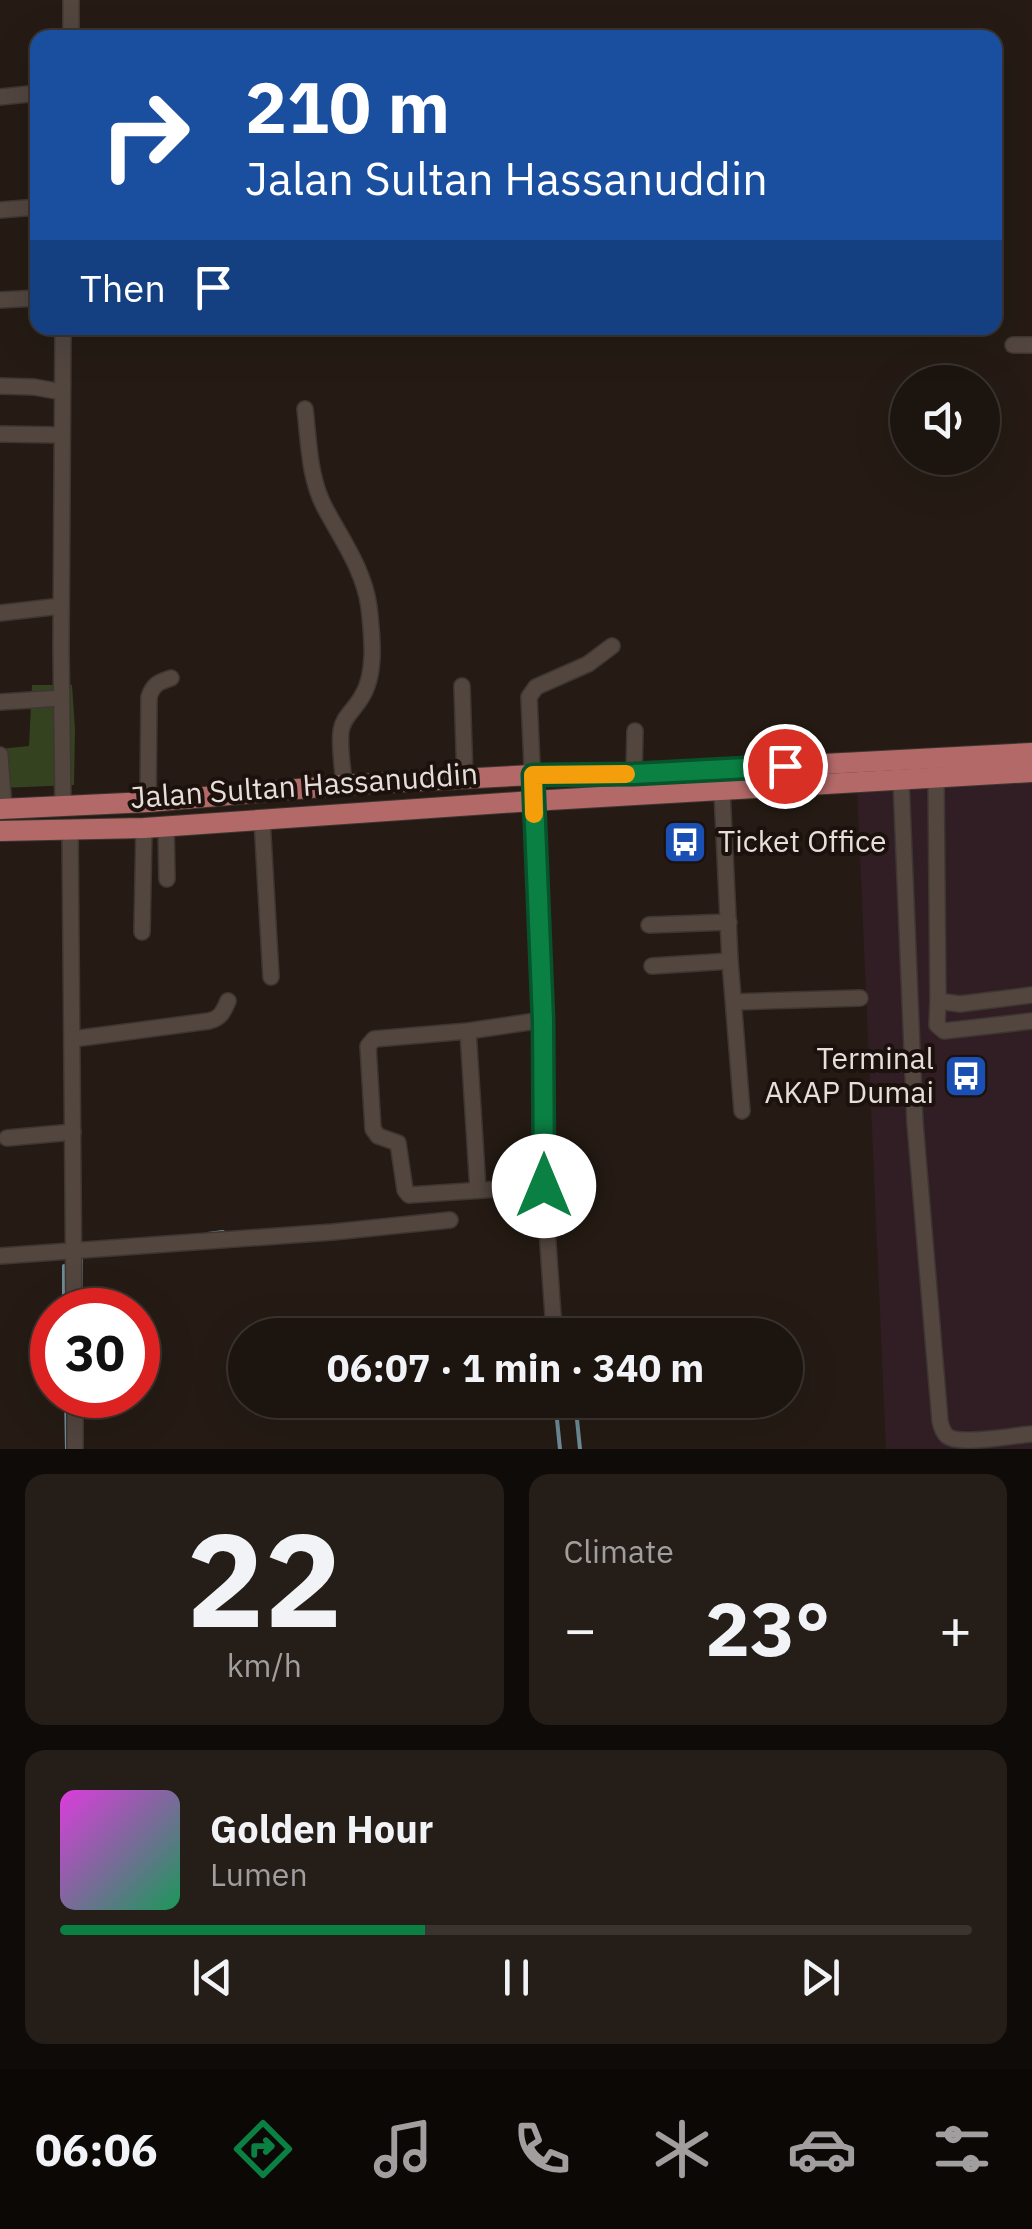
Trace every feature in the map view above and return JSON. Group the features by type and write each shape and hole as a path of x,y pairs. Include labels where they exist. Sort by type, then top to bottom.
{"main road":[{"name":"Jalan Sultan Hassanuddin","path":"2,809 533,775 900,769 1032,753"},
{"name":"Jalan Sultan Hassanuddin","path":"935,767 1032,772"},
{"name":"Jalan Sultan Hassanuddin","path":"0,831 144,828 722,792 900,769"}],"street":[{"path":"71,0 71,30"},
{"path":"0,97 30,93"},
{"path":"0,210 30,208"},
{"path":"0,300 30,298"},
{"path":"63,335 64,806"},
{"path":"1014,344 1032,345"},
{"path":"0,386 34,386 62,392"},
{"path":"305,410 317,488 348,546 369,604 370,679 341,729 344,786"},
{"path":"0,434 62,436"},
{"path":"0,613 61,606"},
{"path":"553,1316 544,1186 543,1020 529,697 530,692 588,664 612,646"},
{"path":"148,802 149,697 157,682 171,678"},
{"path":"462,686 465,780"},
{"path":"0,702 61,698"},
{"path":"634,774 636,731"},
{"path":"0,755 2,809"},
{"path":"935,767 938,1026 944,1031 1032,1022"},
{"path":"900,769 915,1123 940,1421 944,1432 954,1439 1032,1434"},
{"path":"722,792 742,1110"},
{"path":"262,818 271,977"},
{"path":"166,826 168,880"},
{"path":"70,828 74,1288"},
{"path":"142,932 144,828"},
{"path":"648,925 729,922"},
{"path":"652,966 730,961"},
{"path":"938,1001 960,1004 1032,994"},
{"path":"734,1002 860,998"},
{"path":"73,1039 218,1019 228,1001"},
{"path":"543,1020 374,1039 368,1046 374,1133 398,1143 407,1194 544,1186"},
{"path":"468,1030 478,1190"},
{"path":"7,1138 73,1132"},
{"path":"0,1256 450,1220"},
{"path":"75,1418 75,1449"}],"shaded area":[{"path":"1032,778 1032,1449 886,1449 857,786"}],"green space":[{"path":"32,685 72,685 74,785 0,788 0,749 29,746"}],"waterway":[{"path":"208,1234 223,1232"},
{"path":"81,1257 81,1288"},
{"path":"64,1266 64,1288"},
{"path":"66,1418 67,1449"},
{"path":"557,1418 560,1449"},
{"path":"577,1418 580,1449"}],"slow traffic":[{"path":"534,814 533,775 626,774"}],"place":[{"name":"Ticket Office","path":"685,842"},
{"name":"Terminal AKAP Dumai","path":"966,1076"}],"route":[{"path":"544,1186 543,1020 533,775 785,766"}]}
